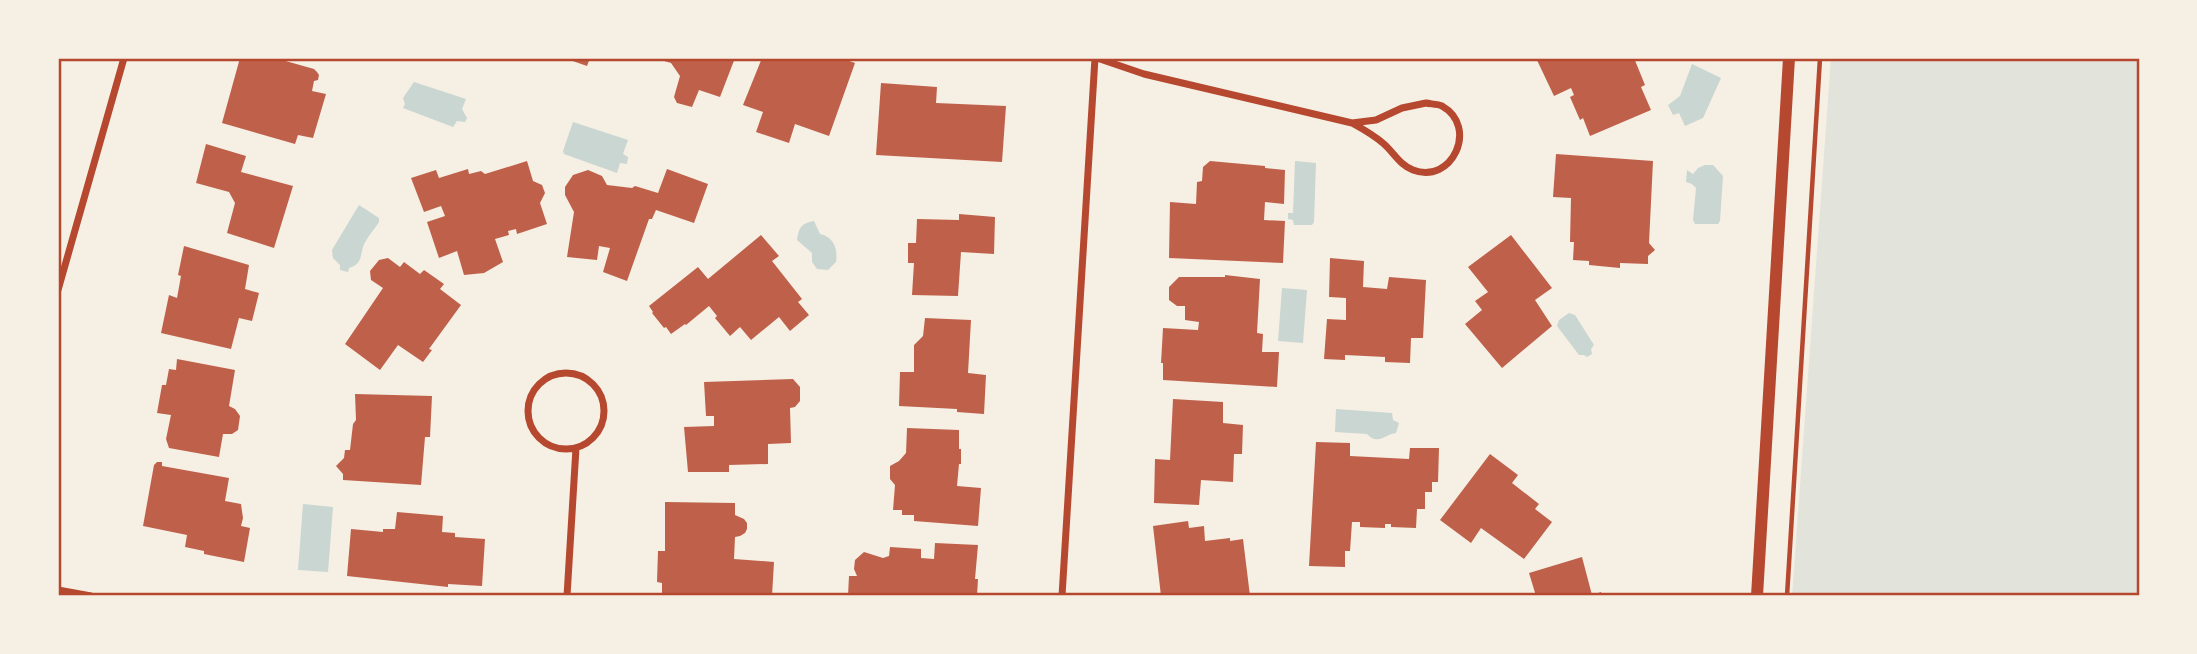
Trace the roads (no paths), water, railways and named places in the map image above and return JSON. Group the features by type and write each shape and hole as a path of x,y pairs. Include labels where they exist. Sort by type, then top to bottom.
{"street":[{"path":"58,290 124,58"},
{"path":"1062,596 1096,58 1144,74 1352,123 1386,145 1403,164 1413,170 1424,172 1442,168 1456,154 1460,139 1458,126 1442,106 1426,103 1402,108 1376,120 1352,123"},
{"path":"1757,596 1788,58"},
{"path":"566,372 591,382 601,395 605,408 604,421 598,434 588,443 576,448 550,446 538,439 527,419 527,405 540,382 566,372"},
{"path":"566,596 576,448"},
{"path":"58,590 91,596"}]}
